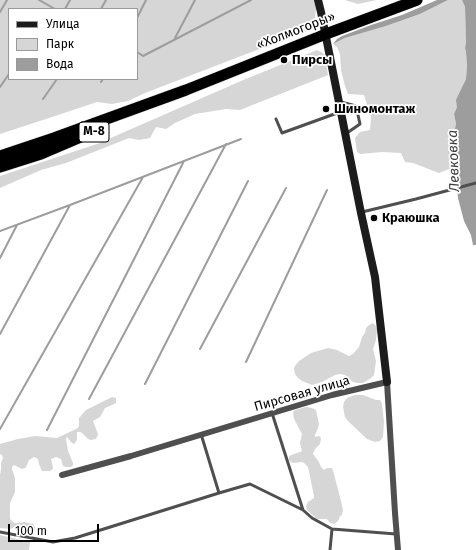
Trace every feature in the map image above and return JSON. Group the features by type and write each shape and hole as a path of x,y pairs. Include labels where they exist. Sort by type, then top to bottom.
{"highway":[{"name":"«Холмогоры»","path":"0,156 186,90 326,34 417,0"},
{"name":"«Холмогоры»","path":"0,167 41,154 108,126 186,90"}],"street":[{"path":"318,0 374,276 388,382 398,550"},
{"name":"Пирсовая улица","path":"62,475 131,456 332,395 388,382"}],"lane":[{"path":"339,102 356,106 360,124 345,134"},
{"path":"276,119 282,133 341,112"},
{"path":"361,213 476,183"},
{"path":"272,414 303,510"},
{"path":"201,434 219,493"},
{"path":"0,532 53,542 75,538 250,484 303,510 312,518 332,529 396,534"},
{"path":"330,550 332,529"}],"green space":[{"path":"0,0 314,0 316,8 314,26 305,32 285,40 281,39 275,43 145,93 128,101 112,104 97,102 0,134"},
{"path":"345,0 377,0 358,4"},
{"path":"448,0 462,0 465,7 465,48 467,66 466,79 457,100 457,107 454,114 456,124 454,133 456,144 454,182 449,169 439,173 413,163 405,162 401,153 382,152 360,154 357,152 355,138 360,132 370,130 371,117 364,95 348,94 341,70 340,54 337,47 333,44 345,38 420,14"},
{"path":"317,50 325,56 328,75 240,110 226,109 195,114 166,129 156,127 150,138 139,140 129,138 66,163 41,170 0,188 0,176 97,144 241,81"},
{"path":"373,323 377,330 373,349 376,361 374,375 371,378 363,383 358,383 353,382 345,375 340,374 312,385 302,381 295,374 295,366 299,361 311,353 328,348 337,350 349,356 353,354 359,347 366,328"},
{"path":"355,395 363,395 380,400 382,404 384,422 383,437 380,441 375,442 367,439 345,417 343,407 344,402 347,398"},
{"path":"112,397 116,398 116,403 105,408 100,417 93,421 98,434 96,439 88,439 82,433 77,432 77,440 74,444 67,437 68,451 73,463 71,467 63,466 61,459 56,457 51,459 52,470 42,471 38,459 34,457 29,460 25,468 22,469 14,465 12,467 15,478 15,492 10,503 10,519 15,523 25,522 33,524 35,531 30,532 23,528 15,527 10,529 0,528 0,475 3,458 0,454 0,444 35,436 57,438 78,428 79,418 86,410"},
{"path":"306,407 316,410 319,424 315,437 319,436 321,438 320,444 315,449 313,454 324,470 327,468 332,468 341,501 343,510 342,515 334,524 330,523 327,519 317,519 307,510 306,506 308,502 314,498 308,467 302,462 293,463 289,460 291,455 302,451 300,443 302,434 294,419 293,412"},
{"path":"0,535 30,542 29,550 0,550"}],"water":[{"path":"437,0 448,0 420,14 345,38 333,44 342,36 402,15"},
{"path":"462,0 476,0 476,245 473,245 471,235 464,221 458,198 457,187 454,182 456,144 454,133 456,124 454,114 457,107 456,100 466,79 467,66 465,48 465,7"}],"waterway":[{"path":"0,12 7,0"},
{"path":"39,0 53,8"},
{"path":"66,8 70,0"},
{"path":"102,8 106,0"},
{"path":"138,16 146,0"},
{"path":"175,38 195,0"},
{"path":"138,53 143,56 251,0"},
{"path":"0,87 8,75"},
{"path":"43,99 56,80"},
{"path":"0,231 241,139"},
{"path":"89,399 226,144"},
{"path":"47,430 184,161"},
{"path":"0,429 143,177"},
{"path":"145,384 248,181"},
{"path":"200,349 286,188"},
{"path":"246,362 327,190"},
{"path":"0,334 70,205"},
{"path":"0,258 17,225"}],"place":[{"name":"Пирсы","path":"284,60"},
{"name":"Шиномонтаж","path":"326,109"},
{"name":"Краюшка","path":"374,218"}],"water label":[{"name":"Левковка","path":"454,161"}]}
